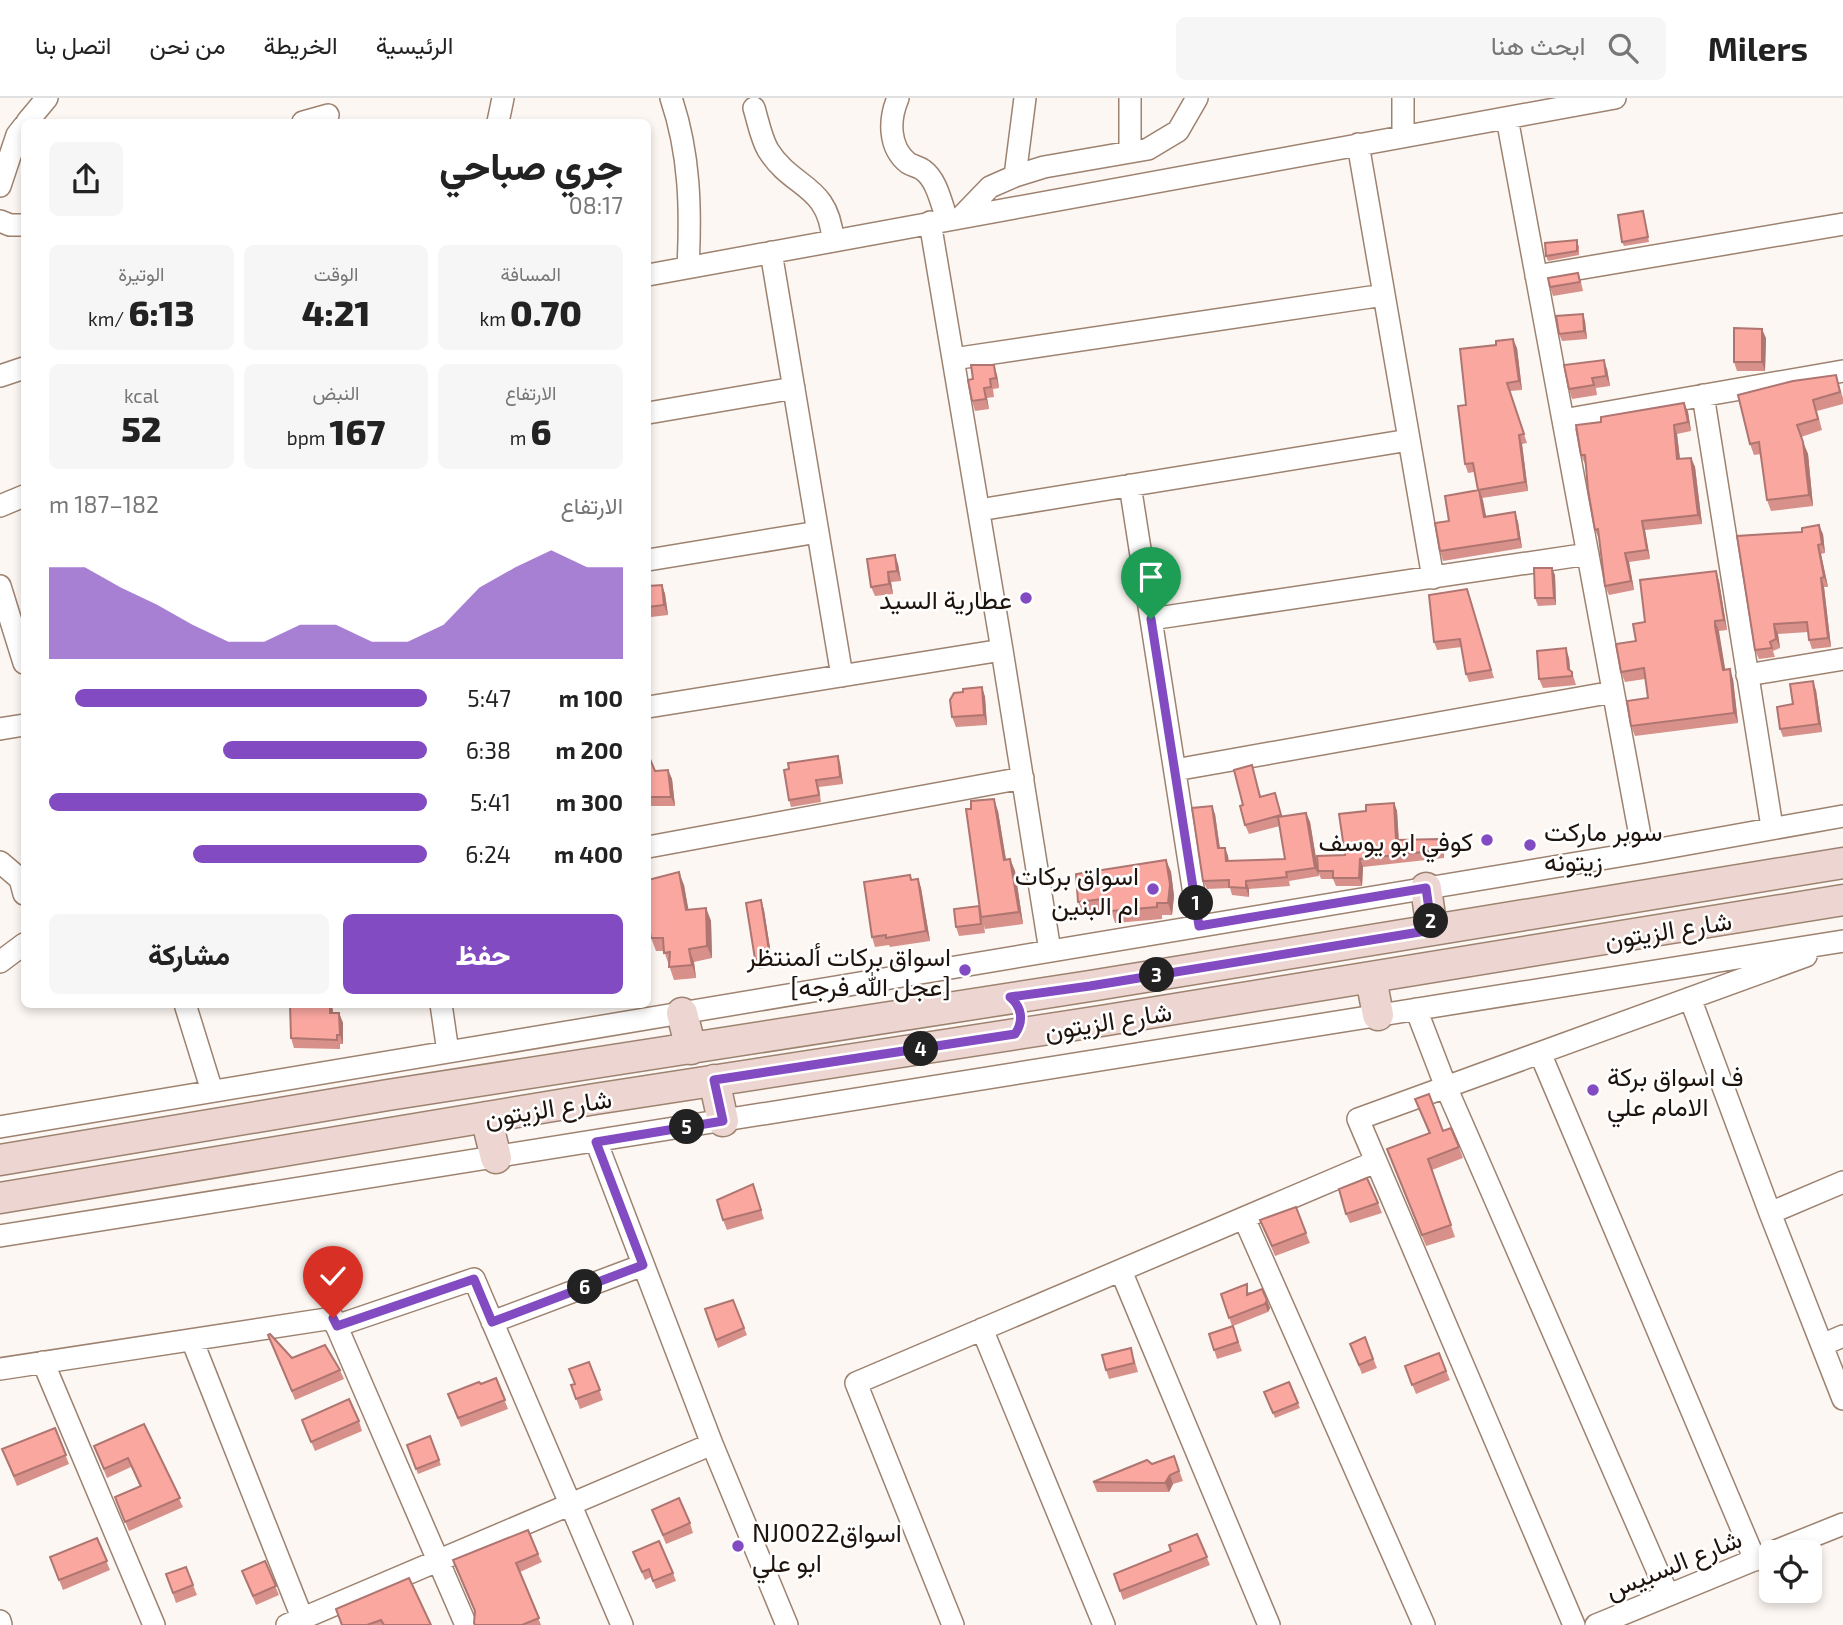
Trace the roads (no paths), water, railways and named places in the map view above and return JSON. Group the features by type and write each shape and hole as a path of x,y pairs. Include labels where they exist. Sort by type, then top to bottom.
{"main road":[{"name":"شارع الزيتون","path":"0,1160 388,1095 1090,986 1843,863"},
{"path":"1426,888 1432,930"},
{"name":"شارع الزيتون","path":"0,1198 714,1080 1371,978 1843,900"},
{"path":"1371,978 1378,1016"},
{"path":"1090,986 1082,1000 1083,1008 1087,1015 1101,1021"},
{"path":"1010,997 1021,1014 1015,1034"},
{"path":"682,1013 691,1049"},
{"path":"714,1080 723,1121"},
{"path":"486,1117 496,1158"}],"street":[{"path":"30,119 47,98"},
{"path":"499,119 503,98"},
{"path":"671,98 684,152 691,211 688,267"},
{"path":"1015,176 1025,98"},
{"path":"1130,98 1130,152"},
{"path":"946,219 990,187 1015,176 1044,167 1148,149 1178,131 1197,98"},
{"path":"1403,98 1403,136"},
{"path":"651,274 1507,118 1577,101 1615,98"},
{"path":"891,102 892,138 898,152 910,165 923,170 935,185 946,219 953,359 1050,951"},
{"path":"754,108 766,148 783,169 810,188 823,202 832,222 833,240"},
{"path":"310,119 328,112"},
{"path":"1507,118 1643,852"},
{"path":"0,186 21,130"},
{"path":"1358,144 1433,578"},
{"path":"0,221 21,225"},
{"path":"1536,276 1843,224"},
{"path":"771,251 842,676"},
{"path":"953,359 1384,295"},
{"path":"0,376 21,369"},
{"path":"1563,421 1843,371"},
{"path":"651,412 794,388"},
{"path":"1703,395 1772,827"},
{"path":"979,510 1409,440"},
{"path":"1130,485 1199,926"},
{"path":"0,506 21,497"},
{"path":"651,560 818,532"},
{"path":"1151,619 1588,554"},
{"path":"0,586 18,622 21,642"},
{"path":"651,707 1002,650"},
{"path":"1747,675 1843,659"},
{"path":"1175,769 1613,692"},
{"path":"0,729 21,726"},
{"path":"651,846 1023,778"},
{"path":"0,1126 448,1052 615,1014 682,1013 1843,816"},
{"path":"0,862 21,883"},
{"path":"1574,1625 1357,1119 1843,942"},
{"path":"0,1236 1843,942"},
{"path":"0,961 21,946"},
{"path":"1690,998 1843,1399"},
{"path":"187,1008 212,1091"},
{"path":"442,1008 448,1052"},
{"path":"1416,1009 1446,1087 1668,1595"},
{"path":"1540,1053 1759,1540"},
{"path":"596,1142 712,1444 787,1625"},
{"path":"953,1625 856,1383 1375,1162"},
{"path":"1770,1213 1843,1182"},
{"path":"1244,1218 1424,1625"},
{"path":"492,1322 643,1265"},
{"path":"1121,1271 1269,1625"},
{"path":"337,1326 474,1279 622,1625"},
{"path":"0,1369 333,1318 466,1625"},
{"path":"982,1329 1104,1625"},
{"path":"1822,1345 1843,1336"},
{"path":"192,1340 298,1623 438,1560 712,1444"},
{"path":"43,1362 154,1625"},
{"name":"شارع السبيس","path":"1803,1540 1843,1524"},
{"name":"شارع السبيس","path":"1596,1625 1759,1558"}],"place":[{"name":"عطارية السيد","path":"1026,598"},
{"name":"كوفي ابو يوسف","path":"1487,840"},
{"name":"سوبر ماركت زيتونه","path":"1530,845"},
{"name":"اسواق بركات ام البنين","path":"1153,889"},
{"name":"اسواق بركات ألمنتظر [عجل الله فرجه]","path":"965,970"},
{"name":"ف اسواق بركة الامام علي","path":"1593,1090"},
{"name":"NJ0022اسواق ابو علي","path":"738,1546"}]}
